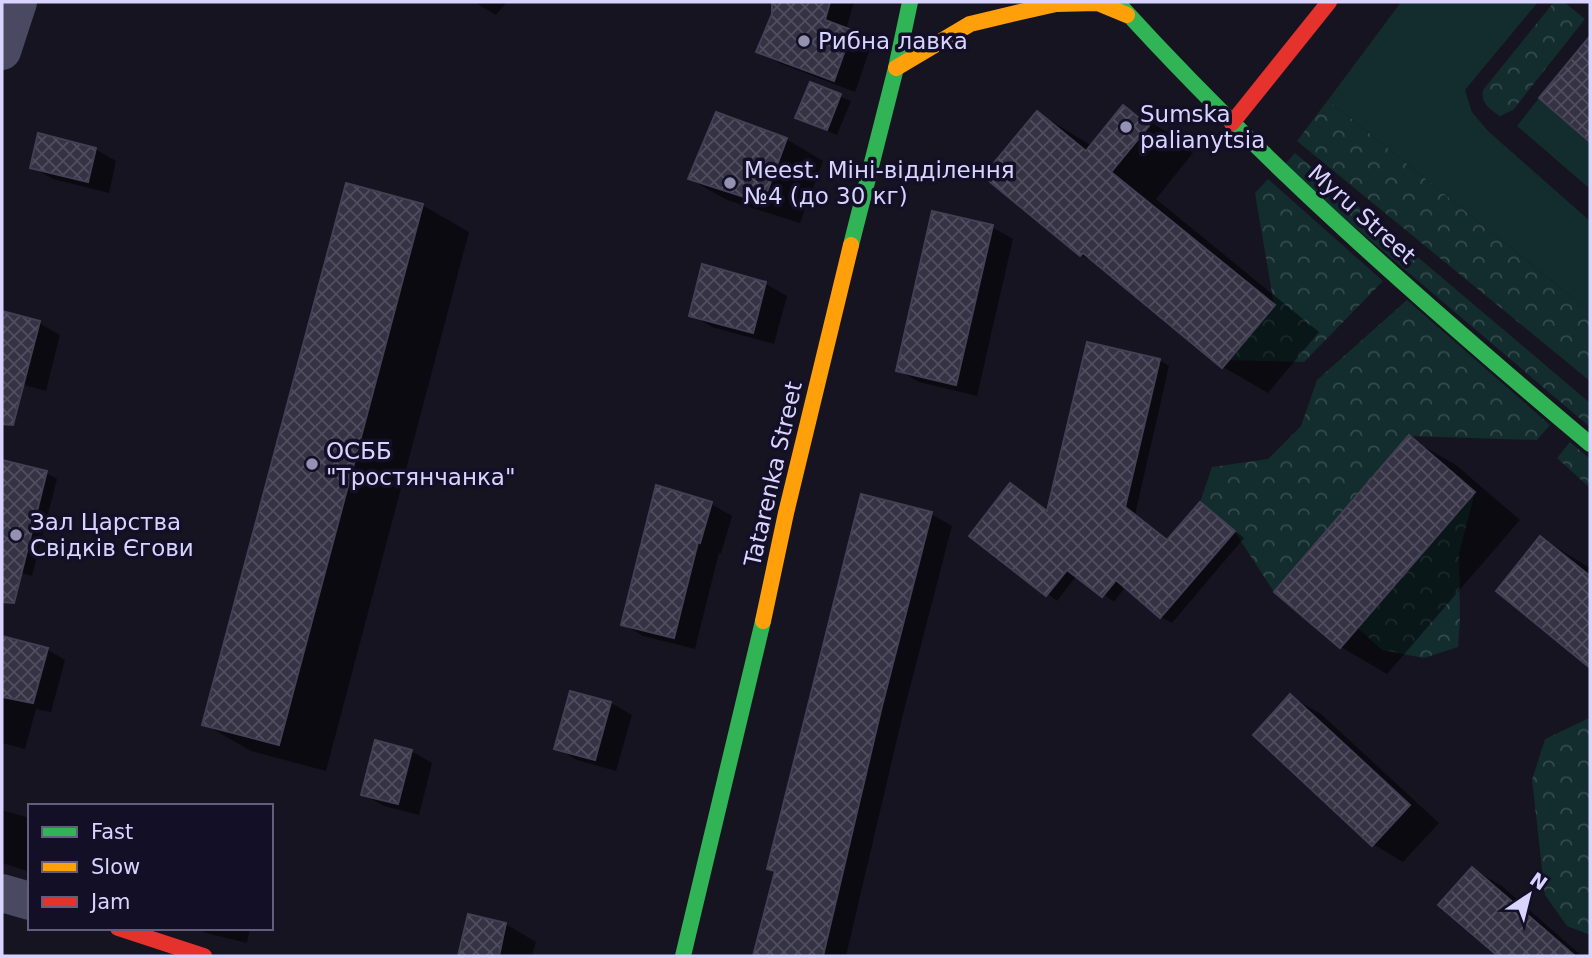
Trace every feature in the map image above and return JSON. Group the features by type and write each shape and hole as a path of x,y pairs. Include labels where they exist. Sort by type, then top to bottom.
{"street":[{"path":"2,51 18,2"},
{"name":"Tatarenka Street","path":"683,956 843,273 896,68 910,2"},
{"name":"Myru Street","path":"1117,2 1232,123 1457,332 1590,444"},
{"path":"1232,123 1329,2"},
{"path":"896,68 970,24 1016,13 1056,4 1098,3 1127,15"},
{"path":"2,893 28,900"},
{"path":"124,930 204,956"}],"green space":[{"path":"1401,2 1538,2 1465,90 1472,112 1488,131 1590,221 1590,312 1328,100"},
{"path":"1554,2 1564,2 1585,19 1513,110 1500,116 1484,102 1483,90"},
{"path":"1539,98 1590,142 1590,189 1517,126"},
{"path":"1328,100 1590,312 1590,381 1297,141"},
{"path":"1295,153 1590,403 1590,427 1283,166"},
{"path":"1268,179 1383,281 1304,362 1229,360 1274,305 1255,193"},
{"path":"1407,300 1550,425 1537,440 1408,436 1274,592 1235,532 1200,502 1212,467 1268,459 1301,426 1317,380"},
{"path":"1570,442 1590,459 1590,488 1557,458"},
{"path":"1475,492 1459,553 1458,647 1424,658 1382,650 1358,628"},
{"path":"1590,719 1590,935 1567,926 1545,895 1532,780 1545,739"}],"building":[{"name":"Рибна лавка","path":"772,2 830,2 825,20 852,30 834,81 756,52 772,14"},
{"path":"1590,36 1590,142 1539,98"},
{"path":"810,82 841,94 827,130 795,118"},
{"path":"1123,105 1149,126 1111,172 1275,305 1222,368 1083,253 1080,256 983,176 1037,111 1086,151"},
{"path":"716,112 787,138 763,203 688,179"},
{"path":"38,133 96,148 88,182 30,168"},
{"name":"ОСББ \"Тростянчанка\"","path":"346,183 423,204 279,745 202,725"},
{"path":"932,211 993,225 956,385 896,371"},
{"path":"702,264 766,282 753,333 689,316"},
{"path":"2,311 40,321 13,425 2,424"},
{"path":"1087,342 1160,359 1125,507 1167,540 1200,502 1235,531 1160,618 1116,580 1102,597 1067,570 1046,596 969,536 1010,483 1047,511"},
{"path":"1409,435 1475,492 1340,648 1274,592"},
{"name":"Зал Царства Свідків Єгови","path":"2,460 47,471 14,603 2,602"},
{"path":"656,485 712,502 700,543 698,542 674,638 621,625"},
{"path":"861,494 932,512 882,706 823,956 753,956 775,871 767,869"},
{"path":"1540,536 1590,576 1590,668 1496,591"},
{"path":"2,636 48,648 33,703 2,697"},
{"path":"570,691 611,702 595,760 554,749"},
{"path":"1290,694 1410,805 1372,846 1253,735"},
{"path":"375,740 412,750 398,804 361,795"},
{"path":"1472,867 1575,956 1498,956 1438,905"},
{"path":"468,914 506,923 499,956 458,956"}],"traffic: fast":[{"path":"851,245 910,2"},
{"path":"1117,2 1287,176 1467,339 1590,444"},
{"path":"683,956 763,621"}],"traffic: slow":[{"path":"896,68 970,24 1016,13 1056,4 1098,3 1127,15"},
{"path":"763,621 786,513 851,245"}],"traffic: jam":[{"path":"1232,123 1329,2"},
{"path":"124,930 204,956"}],"place":[{"name":"Рибна лавка","path":"804,41"},
{"name":"Sumska palianytsia","path":"1126,127"},
{"name":"Meest. Міні-відділення №4 (до 30 кг)","path":"730,183"},
{"name":"ОСББ \"Тростянчанка\"","path":"312,464"},
{"name":"Зал Царства Свідків Єгови","path":"16,535"}]}
